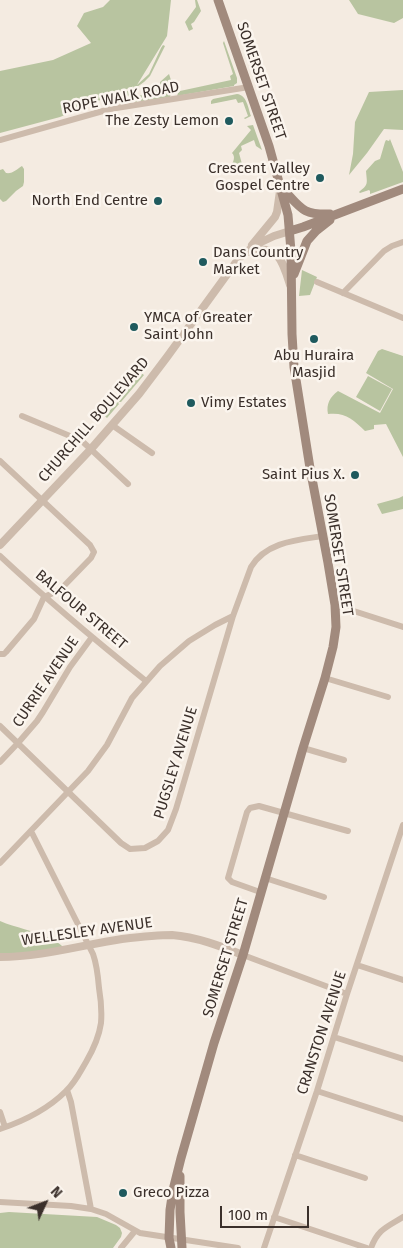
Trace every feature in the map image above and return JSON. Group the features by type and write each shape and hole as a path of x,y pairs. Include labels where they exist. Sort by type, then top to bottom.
{"main road":[{"name":"SOMERSET STREET","path":"171,1248 169,1238 173,1190 214,1043 243,954 325,678 334,638 336,617 294,367 288,215 270,146 218,0"},
{"path":"281,186 301,208 310,213 338,214"},
{"path":"290,231 403,190"},
{"path":"292,280 307,240 338,214"},
{"name":"SOMERSET STREET","path":"180,1164 182,1244"}],"street":[{"name":"ROPE WALK ROAD","path":"0,140 114,108 249,87"},
{"path":"244,254 275,217 281,186"},
{"name":"CHURCHILL BOULEVARD","path":"0,545 91,449 154,375 244,254 264,240 290,231"},
{"path":"343,293 384,252 392,246 403,242"},
{"path":"244,254 260,250 266,250 275,254 284,266 292,291"},
{"path":"317,282 403,318"},
{"path":"22,416 82,441 128,484"},
{"path":"112,424 152,453"},
{"path":"0,461 90,545 94,552 91,558 60,590 44,597 34,619 6,652 0,654"},
{"name":"PUGSLEY AVENUE","path":"0,726 121,843 130,849 145,848 158,840 168,830 176,809 233,616 254,561 266,551 281,544 323,536"},
{"name":"BALFOUR STREET","path":"0,556 44,597 146,680"},
{"path":"335,605 403,628"},
{"path":"0,862 84,776 101,754 132,698 146,680 169,657 189,642 233,616"},
{"name":"CURRIE AVENUE","path":"0,762 43,712 70,667 92,637"},
{"path":"325,678 388,697"},
{"path":"303,748 344,760"},
{"path":"260,892 232,882 228,878 247,812 250,808 258,806 348,831"},
{"name":"CRANSTON AVENUE","path":"264,1248 403,825"},
{"path":"0,1112 3,1128 41,1111 67,1090 89,1056 101,1025 101,1006 96,963 89,944 31,831"},
{"path":"265,878 324,897"},
{"name":"WELLESLEY AVENUE","path":"0,957 26,956 89,944 141,937 173,936 202,940 347,994"},
{"path":"357,965 403,980"},
{"path":"334,1037 403,1059"},
{"path":"67,1090 71,1102 91,1208"},
{"path":"317,1091 403,1119"},
{"path":"295,1154 365,1178"},
{"path":"0,1202 91,1208 112,1217 135,1231 169,1238 182,1244 238,1248"},
{"path":"274,1217 367,1248"},
{"path":"371,1248 378,1234 383,1229 403,1217"},
{"path":"121,1248 135,1231"}],"green space":[{"path":"110,0 171,0 167,36 137,85 149,74 163,45 165,46 150,76 130,92 131,94 113,105 104,107 134,86 60,117 0,133 0,71 53,60 91,43 77,26 84,13 103,7"},
{"path":"195,0 197,0 201,11 191,24 193,29 189,31 185,22 196,7"},
{"path":"349,0 403,0 403,18 394,23 358,14"},
{"path":"224,41 237,83 234,86 177,96 180,91 231,80 230,76 233,74"},
{"path":"169,74 171,80 168,82 171,93 170,97 120,104 161,88 160,82"},
{"path":"403,90 403,130 384,129 349,175 353,154 355,122 369,92"},
{"path":"237,94 245,99 248,106 251,116 245,119 248,116 243,102 238,103 236,99 211,104 213,99"},
{"path":"253,125 262,150 256,146 254,140 241,146 242,150 239,153 242,164 231,166 234,158 232,153 251,130 247,126"},
{"path":"390,139 403,172 403,182 370,194 369,190 360,193 367,183 366,171 375,161 380,159 386,140 389,141"},
{"path":"22,166 24,169 23,186 3,202 0,199 0,170 3,169 6,173 11,173"},
{"path":"302,270 317,277 310,295 299,296"},
{"path":"382,349 403,356 403,457 386,424 374,425 374,429 365,431 357,423 344,415 328,414 329,401 338,391 380,413 393,389 366,373 378,351"},
{"path":"138,371 144,375 107,418 102,413 107,414 140,375"},
{"path":"368,376 392,389 380,411 356,397"},
{"path":"403,496 403,509 382,514 377,504"},
{"path":"0,921 43,935 56,941 66,949 0,957"},
{"path":"0,1213 97,1217 116,1225 122,1233 113,1248 0,1248"}],"place":[{"name":"The Zesty Lemon","path":"229,121"},
{"name":"Crescent Valley Gospel Centre","path":"320,178"},
{"name":"North End Centre","path":"158,201"},
{"name":"Dans Country Market","path":"203,262"},
{"name":"YMCA of Greater Saint John","path":"134,327"},
{"name":"Abu Huraira Masjid","path":"314,339"},
{"name":"Vimy Estates","path":"191,403"},
{"name":"Saint Pius X.","path":"355,475"},
{"name":"Greco Pizza","path":"123,1193"}]}
